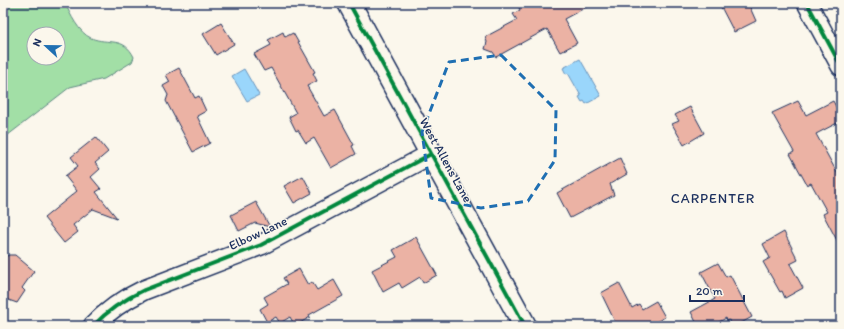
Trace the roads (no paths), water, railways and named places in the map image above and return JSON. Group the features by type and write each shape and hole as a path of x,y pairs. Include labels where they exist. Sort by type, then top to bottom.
{"street":[{"name":"West Allens Lane","path":"349,3 525,326"},
{"path":"807,3 841,66"},
{"name":"Elbow Lane","path":"93,326 111,309 133,295 261,245 431,154"}],"water":[{"path":"580,59 601,96 586,104 584,101 582,102 579,97 581,96 568,73 566,74 563,68"},
{"path":"244,69 259,95 247,101 232,76"}],"district":[{"name":"CARPENTER","path":"713,198"}]}
